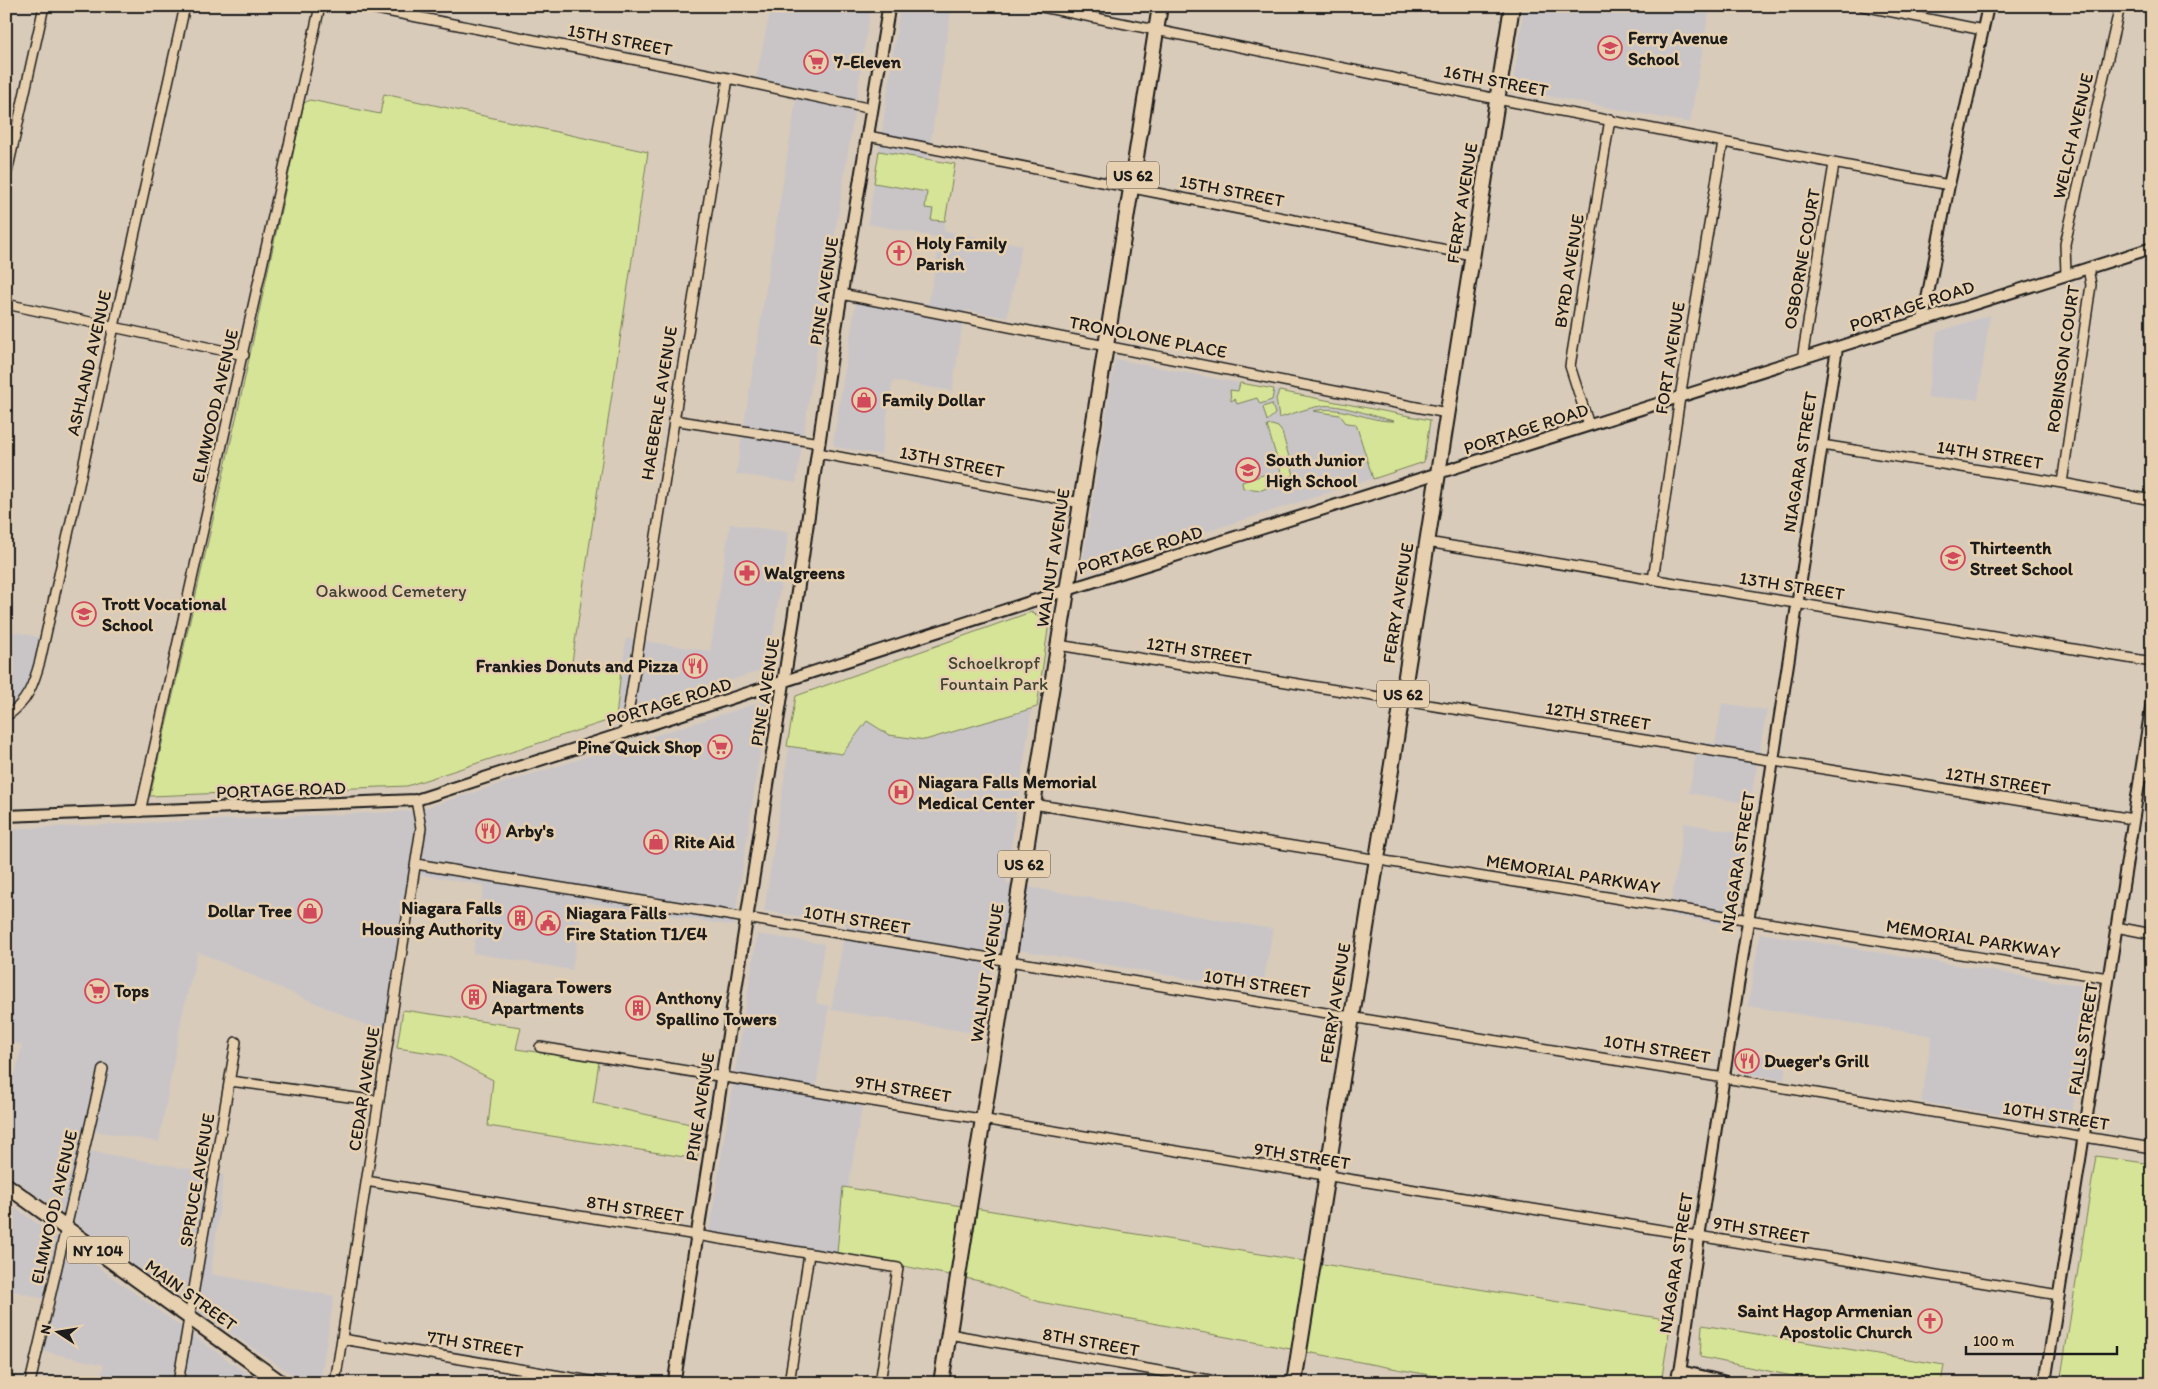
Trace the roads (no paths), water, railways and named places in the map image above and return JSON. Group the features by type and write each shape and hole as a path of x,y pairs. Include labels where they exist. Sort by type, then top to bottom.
{"main road":[{"name":"PINE AVENUE","path":"674,1383 784,683 841,294 889,6"},
{"name":"WALNUT AVENUE","path":"941,1383 1160,6"},
{"name":"FERRY AVENUE","path":"1294,1383 1512,6"},
{"name":"MAIN STREET","path":"6,1185 281,1383"},
{"path":"1680,1378 1722,1383"}],"street":[{"path":"6,177 44,6"},
{"name":"ASHLAND AVENUE","path":"6,716 24,700 33,685 40,661 186,6"},
{"name":"ELMWOOD AVENUE","path":"140,812 244,355 320,6"},
{"name":"15TH STREET","path":"361,6 872,108"},
{"name":"16TH STREET","path":"1037,6 1497,98 1949,185"},
{"path":"1863,6 1983,30"},
{"path":"1923,320 1949,185 1988,6"},
{"name":"WELCH AVENUE","path":"2066,274 2065,244 2120,6"},
{"name":"HAEBERLE AVENUE","path":"625,733 672,420 728,78"},
{"name":"BYRD AVENUE","path":"1589,425 1570,366 1610,119"},
{"name":"15TH STREET","path":"868,136 1472,255"},
{"name":"FORT AVENUE","path":"1653,580 1680,397 1723,142"},
{"name":"OSBORNE COURT","path":"1802,359 1834,164"},
{"name":"PORTAGE ROAD","path":"6,816 416,800 784,683 1067,590 2152,248"},
{"name":"ROBINSON COURT","path":"2062,483 2091,285 2088,268"},
{"name":"TRONOLONE PLACE","path":"841,294 1447,413"},
{"path":"6,304 244,355"},
{"name":"NIAGARA STREET","path":"1680,1378 1698,1237 1837,348"},
{"name":"13TH STREET","path":"672,420 819,448 1081,503"},
{"name":"14TH STREET","path":"1822,445 2062,483 2152,500"},
{"name":"13TH STREET","path":"1427,542 2152,662"},
{"name":"12TH STREET","path":"1058,644 2133,820"},
{"name":"FALLS STREET","path":"2045,1383 2152,701"},
{"path":"2140,775 2152,777"},
{"name":"CEDAR AVENUE","path":"335,1383 416,864 421,828 416,800"},
{"name":"MEMORIAL PARKWAY","path":"1033,804 1748,918 2108,978"},
{"name":"10TH STREET","path":"416,864 747,920 1008,960 2152,1148"},
{"path":"2116,927 2152,934"},
{"name":"SPRUCE AVENUE","path":"178,1383 236,1042"},
{"name":"9TH STREET","path":"540,1047 2059,1296"},
{"name":"ELMWOOD AVENUE","path":"30,1383 65,1227 104,1069"},
{"path":"230,1081 379,1102"},
{"name":"8TH STREET","path":"366,1181 898,1268 880,1383"},
{"path":"789,1383 810,1254"},
{"name":"8TH STREET","path":"949,1334 1227,1383"},
{"name":"7TH STREET","path":"342,1339 602,1383"}],"place":[{"name":"Ferry Avenue School","path":"1610,48"},
{"name":"7-Eleven","path":"816,62"},
{"name":"Holy Family Parish","path":"899,253"},
{"name":"Family Dollar","path":"864,400"},
{"name":"South Junior High School","path":"1248,470"},
{"name":"Thirteenth Street School","path":"1953,558"},
{"name":"Walgreens","path":"747,573"},
{"name":"Trott Vocational School","path":"84,614"},
{"name":"Frankies Donuts and Pizza","path":"695,666"},
{"name":"Pine Quick Shop","path":"720,747"},
{"name":"Niagara Falls Memorial Medical Center","path":"901,792"},
{"name":"Arby's","path":"488,831"},
{"name":"Rite Aid","path":"656,842"},
{"name":"Dollar Tree","path":"310,911"},
{"name":"Niagara Falls Housing Authority","path":"520,918"},
{"name":"Niagara Falls Fire Station T1/E4","path":"548,923"},
{"name":"Tops","path":"97,991"},
{"name":"Niagara Towers Apartments","path":"474,997"},
{"name":"Anthony Spallino Towers","path":"638,1008"},
{"name":"Dueger's Grill","path":"1747,1061"},
{"name":"Saint Hagop Armenian Apostolic Church","path":"1930,1321"}],"park label":[{"name":"Oakwood Cemetery","path":"391,591"},
{"name":"Schoelkropf Fountain Park","path":"994,673"}]}
